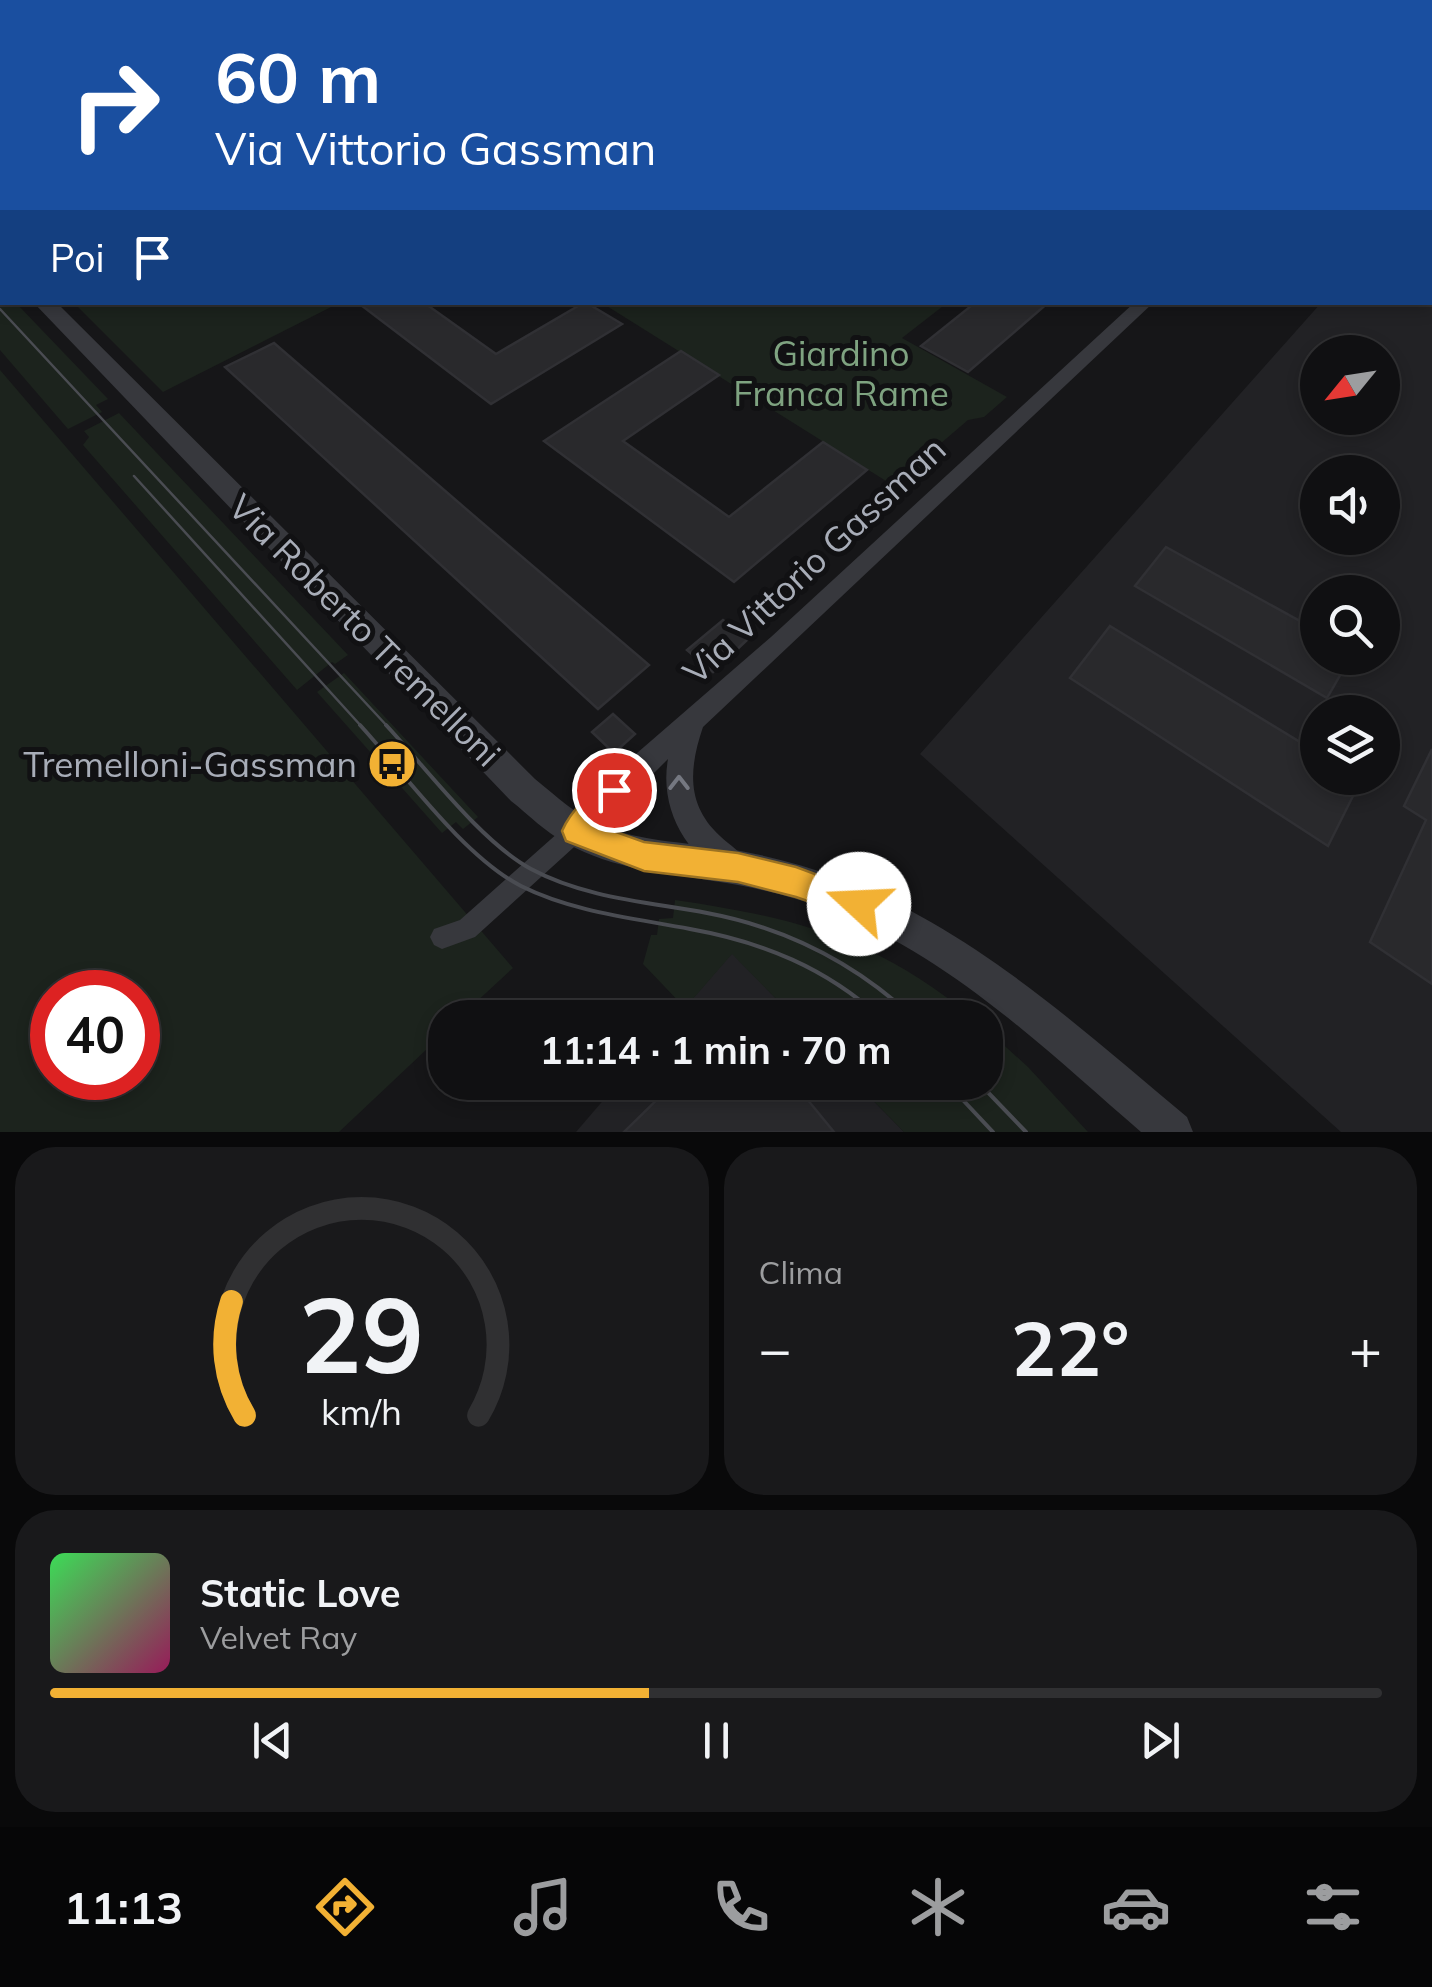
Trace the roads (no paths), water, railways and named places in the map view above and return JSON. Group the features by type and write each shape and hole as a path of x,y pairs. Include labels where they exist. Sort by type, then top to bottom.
{"street":[{"name":"Via Roberto Tremelloni","path":"46,305 523,790 576,831 614,848 659,860 738,868 818,889 894,920 981,976 1172,1132"},
{"name":"Via Vittorio Gassman","path":"576,831 623,782 780,644 1143,305"},
{"name":"Via Roberto Tremelloni","path":"694,717 678,771 681,808 706,844 738,868"},
{"path":"442,937 467,929 576,831"},
{"path":"1060,1038 1140,1132"}],"tram line":[{"path":"0,309 388,727"},
{"path":"134,476 362,727"},
{"path":"360,725 457,835 521,886 582,908 743,941 816,971 860,1000"},
{"path":"386,725 474,823 531,869 595,893 765,928 843,964 893,1000"},
{"path":"963,1100 993,1132"},
{"path":"995,1100 1026,1132"}],"place":[{"name":"Tremelloni-Gassman","path":"392,764"}],"park label":[{"name":"Giardino Franca Rame","path":"841,373"}]}
